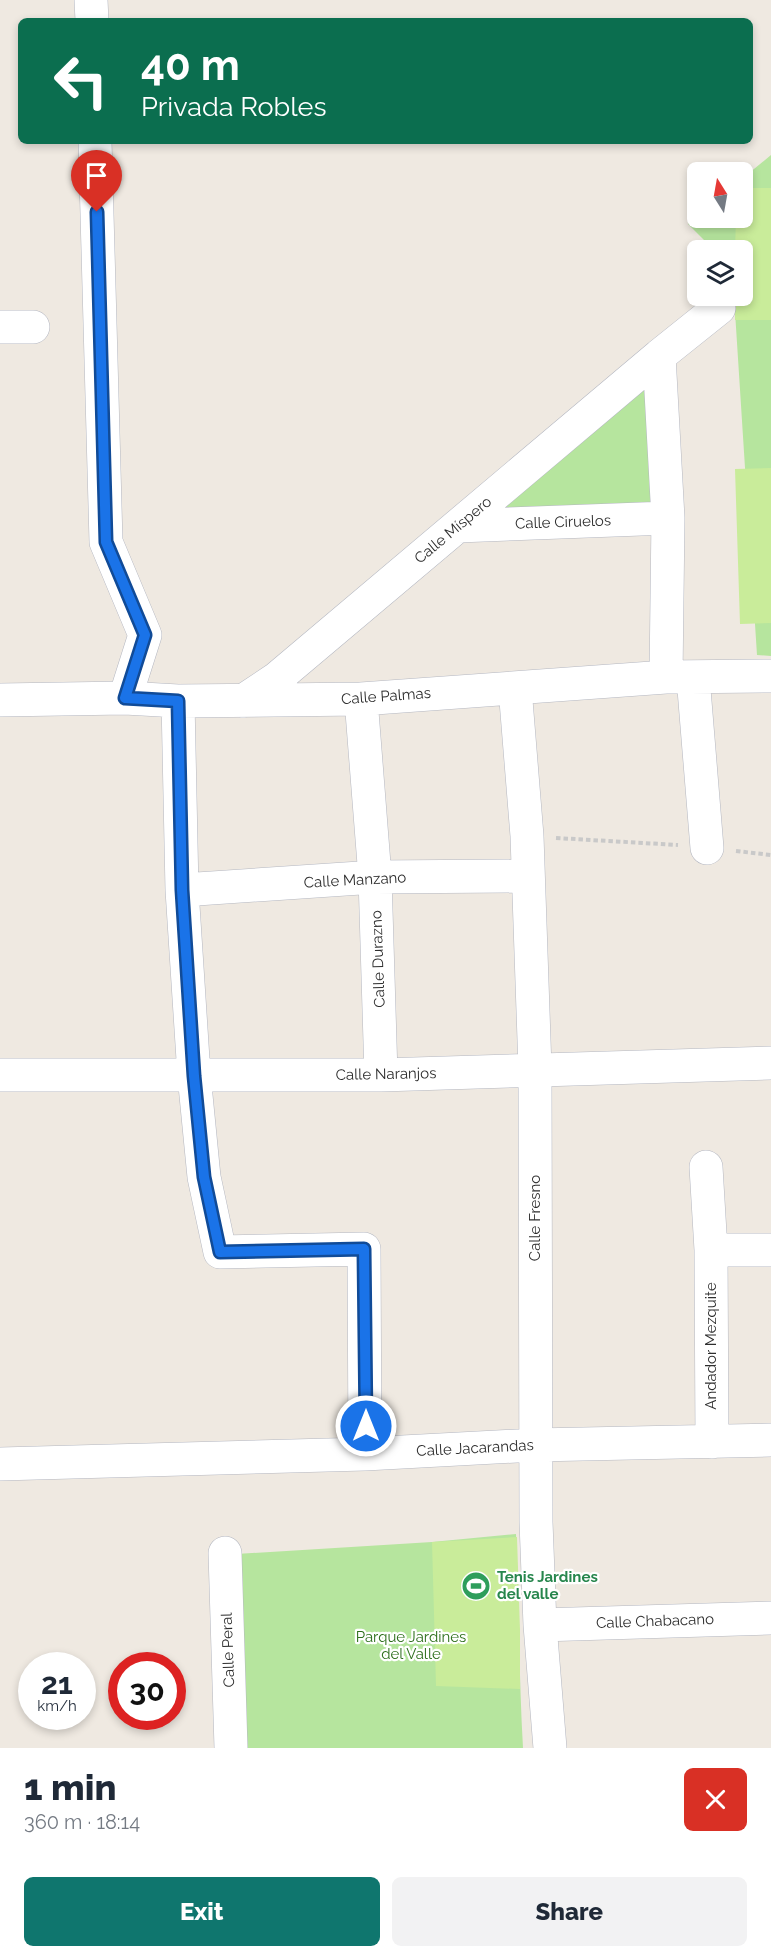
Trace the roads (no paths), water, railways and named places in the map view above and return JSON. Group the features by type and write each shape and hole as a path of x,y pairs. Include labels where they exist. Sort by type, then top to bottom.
{"street":[{"path":"91,0 92,18"},
{"path":"95,144 106,542 145,635 125,698"},
{"name":"Calle Míspero","path":"243,701 276,679 719,308"},
{"path":"0,327 33,327"},
{"path":"659,356 679,677 707,848"},
{"name":"Calle Ciruelos","path":"458,526 668,518"},
{"name":"Calle Palmas","path":"0,700 361,699 679,677 771,676"},
{"name":"Calle Fresno","path":"515,688 527,836 535,1069 536,1522 540,1625 550,1748"},
{"name":"Calle Durazno","path":"361,699 375,877 381,1076"},
{"path":"178,701 182,890 194,1076 204,1177 220,1252 364,1249 365,1454"},
{"name":"Calle Manzano","path":"182,890 375,877 528,876"},
{"name":"Calle Naranjos","path":"0,1075 381,1076 535,1069 771,1063"},
{"name":"Andador Mezquite","path":"706,1167 711,1250 712,1442"},
{"path":"711,1250 771,1250"},
{"name":"Calle Jacarandas","path":"0,1464 365,1454 535,1445 771,1440"},
{"name":"Calle Peral","path":"225,1553 231,1748"},
{"name":"Calle Chabacano","path":"540,1625 771,1618"}],"place":[{"name":"Tenis Jardines del valle","path":"476,1586"}],"park label":[{"name":"Parque Jardines del Valle","path":"411,1646"}]}
